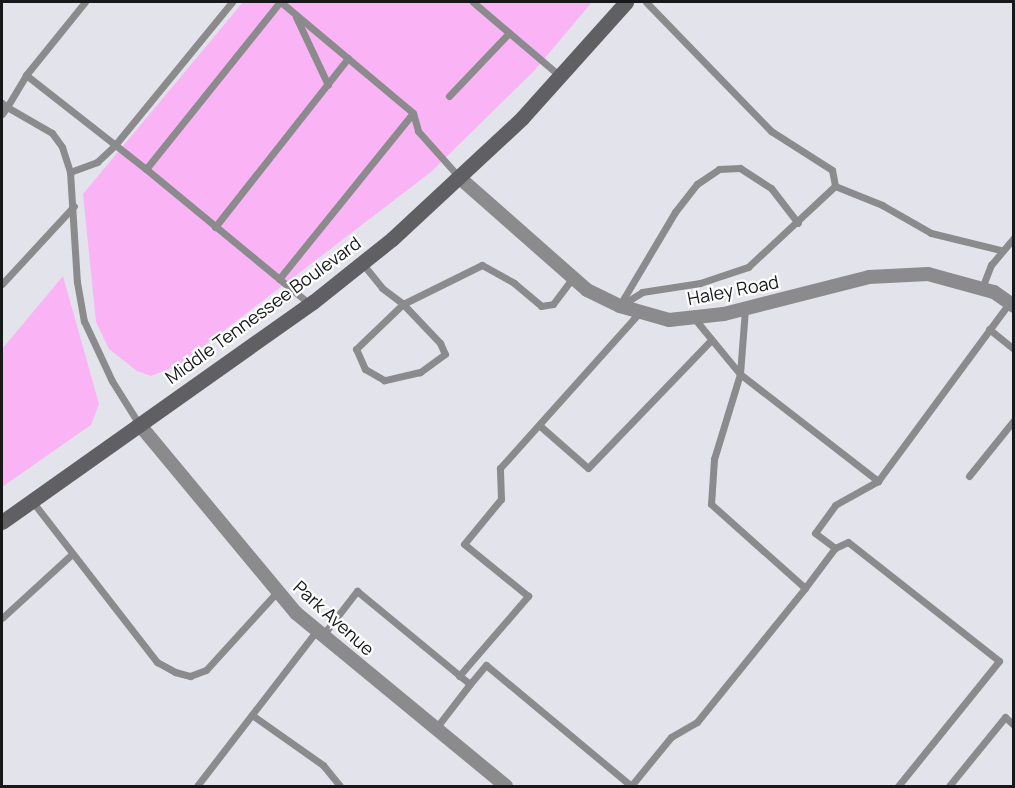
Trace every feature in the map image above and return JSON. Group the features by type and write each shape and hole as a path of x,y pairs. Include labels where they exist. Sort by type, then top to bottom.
{"main road":[{"name":"Middle Tennessee Boulevard","path":"2,522 310,304 362,263 460,179 560,76 626,2"}],"street":[{"name":"Haley Road","path":"460,179 587,290 620,306 669,320 745,309 869,277 928,274 982,288 1011,304"},
{"name":"Park Avenue","path":"139,424 278,591 320,632 506,786"}],"lane":[{"path":"2,114 4,105 85,2"},
{"path":"70,172 97,162 115,145 232,2"},
{"path":"146,169 281,2 413,113 418,132 460,179"},
{"path":"473,2 560,76"},
{"path":"646,2 771,131 832,170 835,186"},
{"path":"296,14 328,85"},
{"path":"448,96 509,33"},
{"path":"215,227 348,58"},
{"path":"27,75 310,304"},
{"path":"4,105 52,133 62,147 70,172 74,206 77,282 84,321 106,371 139,424"},
{"path":"279,279 413,113"},
{"path":"620,306 675,212 697,184 719,169 740,168 771,188 798,223"},
{"path":"620,306 642,292 700,283 748,267 798,223 835,186"},
{"path":"835,186 882,205 931,233 1001,250"},
{"path":"2,284 74,206"},
{"path":"982,288 1001,250 1014,238"},
{"path":"362,263 382,288 403,304 440,343 445,354 420,372 384,380 365,369 356,349 403,304 482,265 514,283 541,306 553,304 573,277"},
{"path":"835,548 815,533 835,505 878,481 989,329 1011,304"},
{"path":"745,309 740,374 714,459 711,504 805,588"},
{"path":"459,676 528,596 464,544 501,499 500,468 640,312"},
{"path":"694,318 740,374 878,481"},
{"path":"989,329 1014,349"},
{"path":"539,425 588,468 711,340"},
{"path":"969,476 1014,420"},
{"path":"31,500 156,662 190,675 206,670 278,591"},
{"path":"436,728 486,665 631,786 671,737 698,722 835,548 848,542 999,661 898,786"},
{"path":"2,618 72,554"},
{"path":"196,786 320,632 357,591 470,684"},
{"path":"252,715 323,765 340,786"},
{"path":"949,786 1005,717 1014,725"}],"shaded area":[{"path":"243,2 592,2 535,70 431,172 179,365 151,376 137,371 109,349 96,322 83,194"},
{"path":"63,276 99,404 91,425 2,487 2,349"}]}
